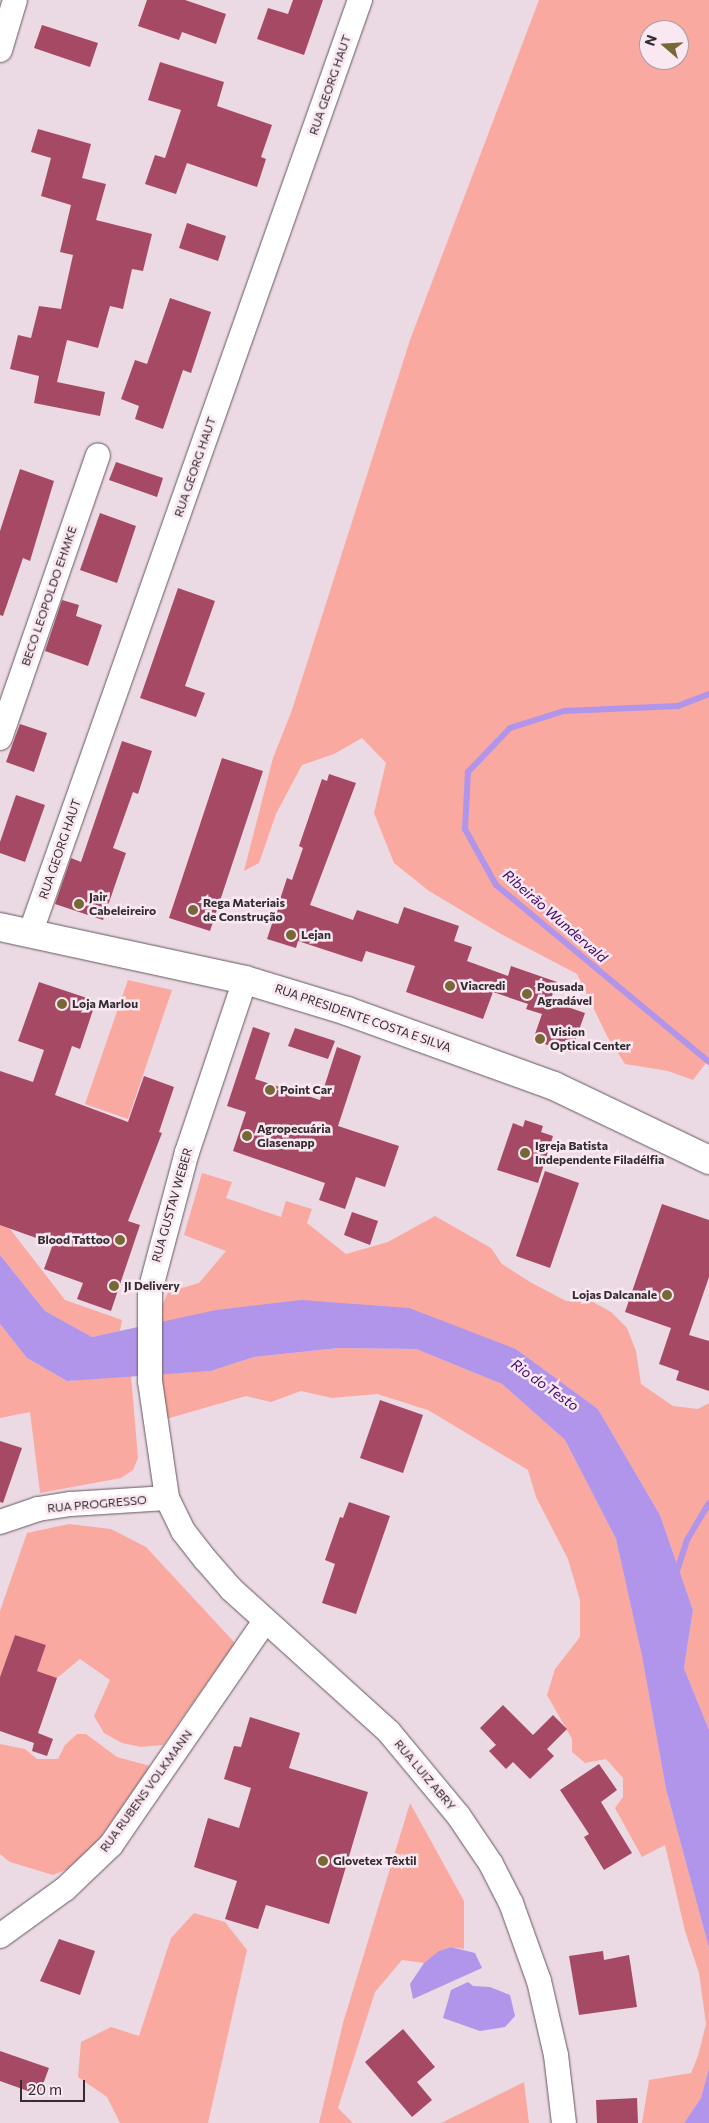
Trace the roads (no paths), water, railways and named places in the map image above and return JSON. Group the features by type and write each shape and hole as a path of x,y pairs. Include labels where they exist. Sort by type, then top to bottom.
{"main road":[{"name":"RUA PRESIDENTE COSTA E SILVA","path":"0,927 245,980 379,1022 547,1083 709,1160"}],"street":[{"path":"0,50 15,0"},
{"name":"RUA GEORG HAUT","path":"30,934 360,0"},
{"name":"BECO LEOPOLDO EHMKE","path":"0,738 98,455"},
{"name":"RUA GUSTAV WEBER","path":"167,1498 150,1381 147,1322 157,1255 187,1152 245,980"},
{"name":"RUA PROGRESSO","path":"0,1522 38,1509 71,1504 167,1498"},
{"name":"RUA LUIZ ABRY","path":"167,1498 183,1530 205,1559 265,1621 389,1732 458,1816 491,1864 511,1903 539,1981 556,2055 564,2123"},
{"name":"RUA RUBENS VOLKMANN","path":"0,1936 66,1889 111,1845 265,1621"}],"water":[{"name":"Rio do Testo","path":"0,1255 45,1311 92,1337 216,1310 301,1300 409,1308 516,1349 598,1409 660,1515 693,1610 684,1668 709,1730 709,1948 666,1789 642,1656 616,1539 565,1440 502,1384 416,1349 339,1348 254,1357 211,1371 67,1381 27,1358 0,1324"},
{"path":"451,1947 475,1953 482,1968 413,1999 410,1984 424,1963 439,1951"},
{"path":"468,1982 473,1986 490,1987 510,1995 515,2016 505,2027 480,2031 443,2018 451,1990"},
{"path":"709,2068 709,2123 684,2123 701,2098"}],"waterway":[{"name":"Ribeirão Wundervald","path":"709,694 678,706 564,711 510,728 468,772 465,829 496,885 709,1062"},
{"name":"Ribeirão Wundervald","path":"676,1574 687,1540 709,1503"}],"place":[{"name":"Jair Cabeleireiro","path":"79,904"},
{"name":"Rega Materiais de Construção","path":"193,910"},
{"name":"Lejan","path":"291,935"},
{"name":"Viacredi","path":"450,986"},
{"name":"Pousada Agradável","path":"527,994"},
{"name":"Loja Marlou","path":"62,1004"},
{"name":"Vision Optical Center","path":"540,1039"},
{"name":"Point Car","path":"270,1090"},
{"name":"Agropecuária Glasenapp","path":"247,1136"},
{"name":"Igreja Batista Independente Filadélfia","path":"525,1153"},
{"name":"Blood Tattoo","path":"120,1240"},
{"name":"JI Delivery","path":"114,1286"},
{"name":"Lojas Dalcanale","path":"667,1295"},
{"name":"Glovetex Têxtil","path":"323,1861"}]}
